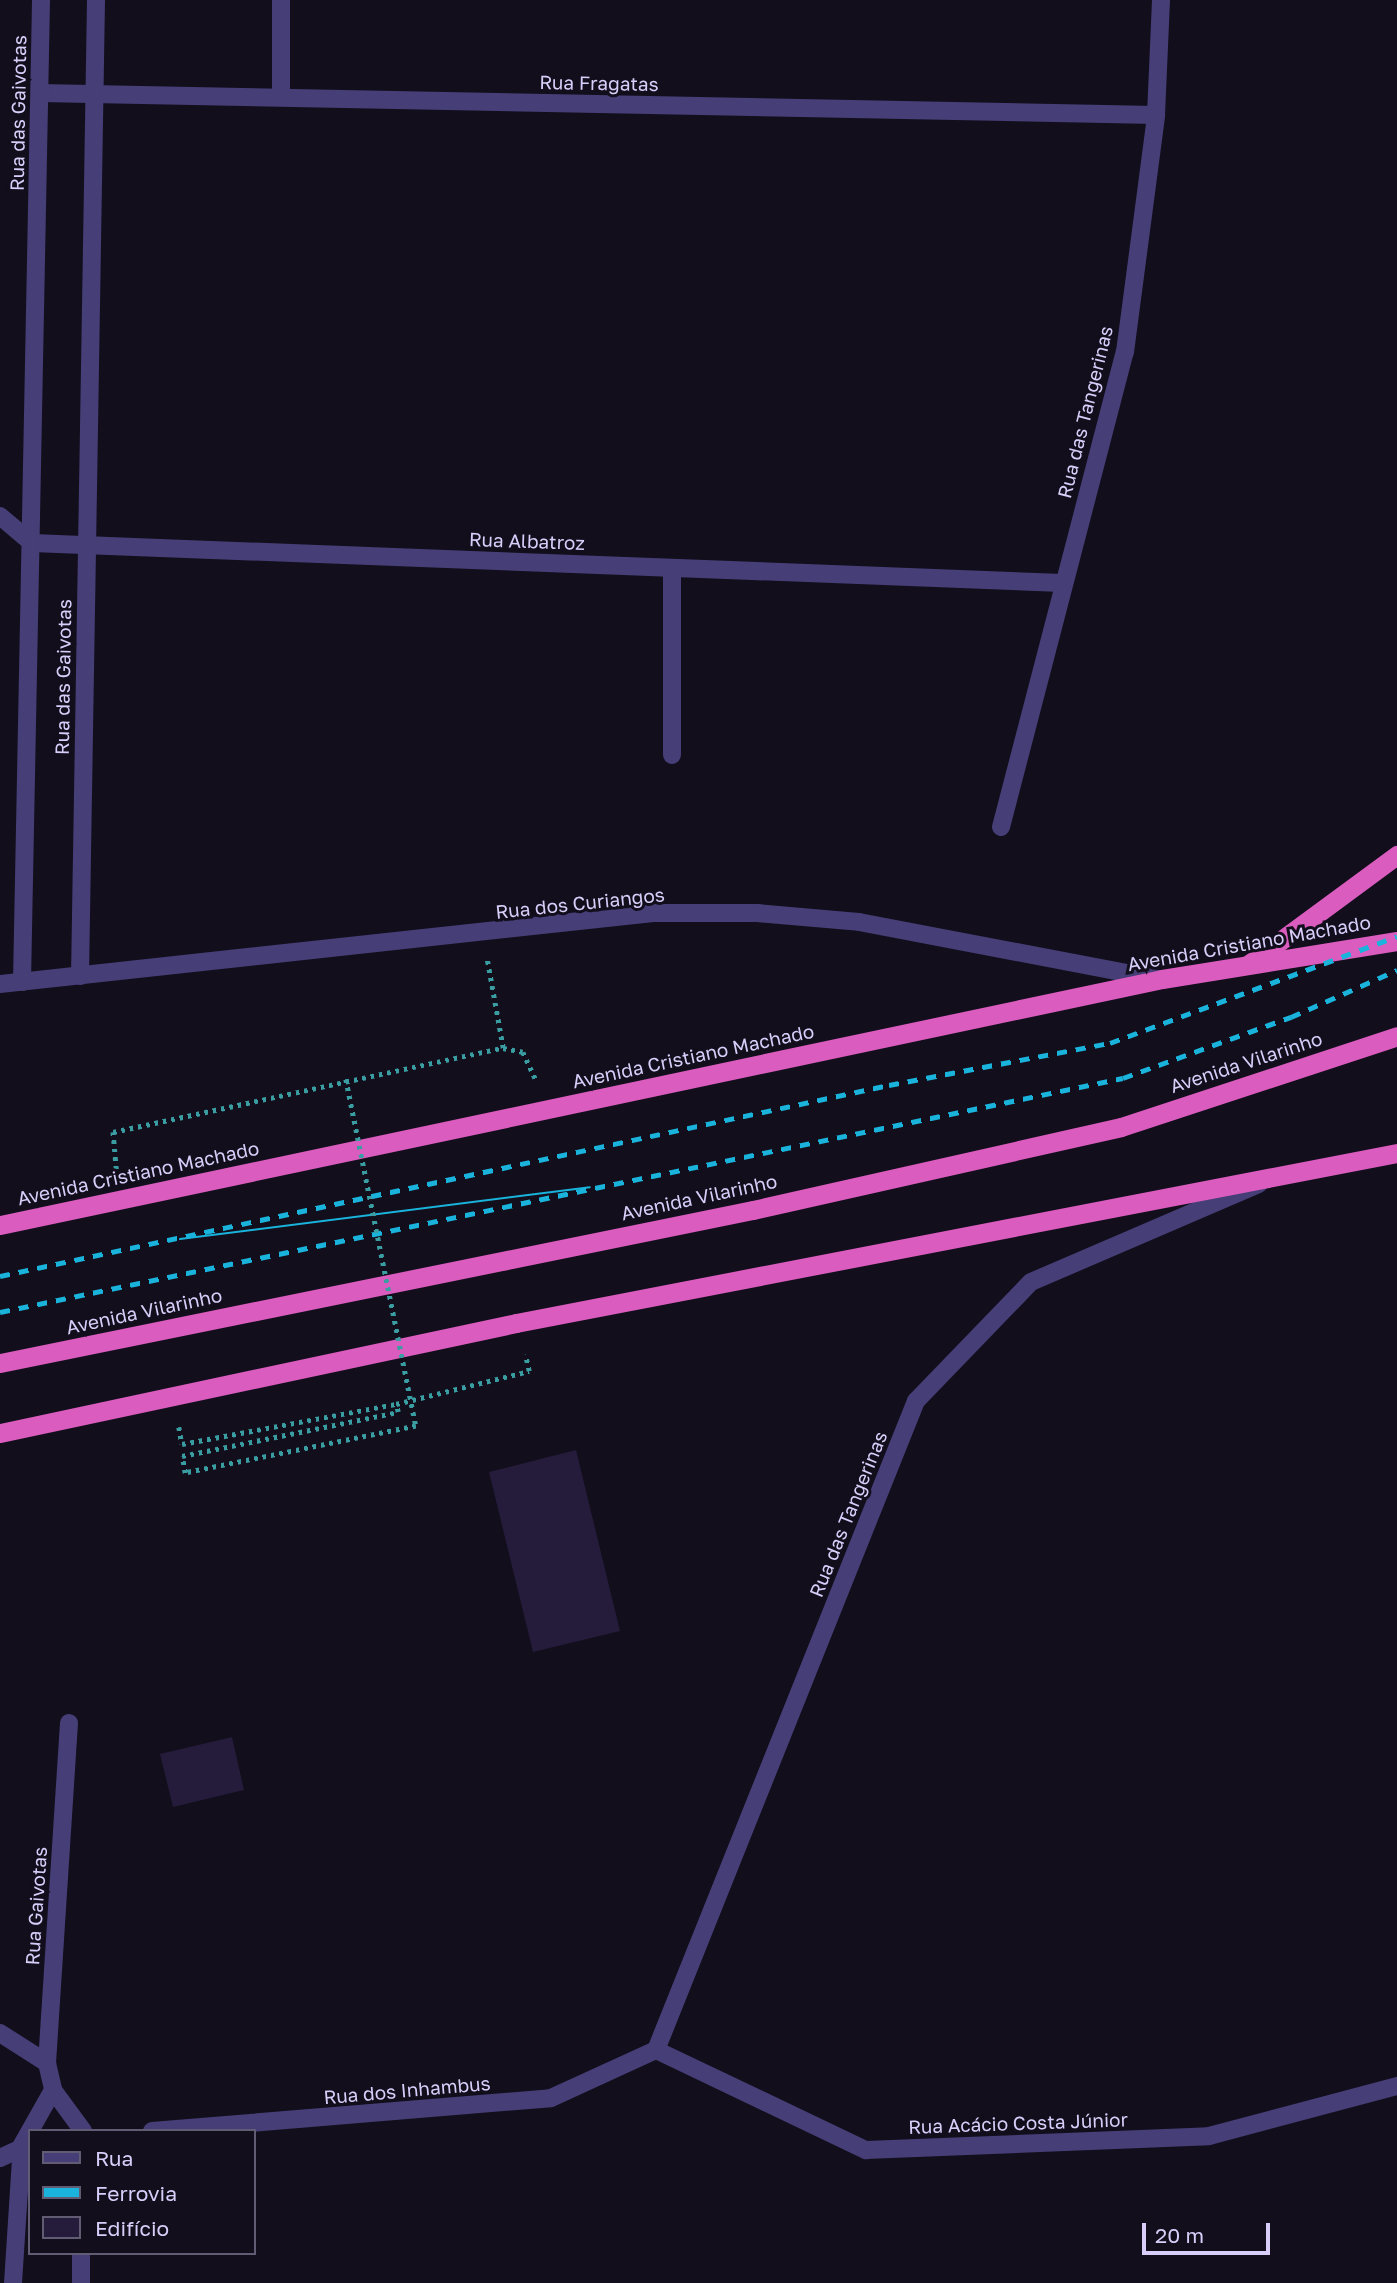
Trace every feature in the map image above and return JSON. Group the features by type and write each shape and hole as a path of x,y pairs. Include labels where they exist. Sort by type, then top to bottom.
{"highway":[{"path":"1245,966 1397,855"},
{"name":"Avenida Cristiano Machado","path":"0,1225 1162,979 1397,941"},
{"name":"Avenida Vilarinho","path":"0,1363 753,1210 1121,1126 1397,1036"},
{"path":"0,1433 516,1323 1397,1153"}],"street":[{"name":"Rua das Gaivotas","path":"22,982 41,0"},
{"name":"Rua das Gaivotas","path":"80,976 96,0"},
{"path":"281,0 281,97"},
{"name":"Rua das Tangerinas","path":"1002,827 1062,583 1125,352 1156,115 1161,0"},
{"name":"Rua Fragatas","path":"40,93 1156,115"},
{"path":"0,516 32,543"},
{"name":"Rua Albatroz","path":"32,543 1062,583"},
{"path":"671,568 672,755"},
{"name":"Rua dos Curiangos","path":"0,984 483,935 653,913 758,913 859,922 1162,979"},
{"name":"Rua das Tangerinas","path":"656,2050 916,1401 1031,1282 1282,1175"},
{"name":"Rua Gaivotas","path":"69,1723 47,2063 53,2090 82,2129"},
{"path":"0,2033 47,2063"},
{"name":"Rua Acácio Costa Júnior","path":"656,2050 866,2150 1209,2136 1397,2086"},
{"name":"Rua dos Inhambus","path":"176,2129 551,2098 656,2050"},
{"path":"34,2129 53,2090"},
{"path":"0,2158 26,2144"},
{"path":"13,2283 26,2144"},
{"path":"80,2283 81,2255"}],"path":[{"path":"483,935 503,1048"},
{"path":"118,1202 113,1132 346,1079 503,1048 523,1052 550,1110"},
{"path":"346,1079 416,1426 185,1473 182,1456 398,1412 396,1404"},
{"path":"174,1398 182,1444 396,1404 530,1371 516,1323"}],"building":[{"path":"576,1450 620,1631 533,1652 489,1472"},
{"path":"232,1737 244,1790 173,1807 160,1754"}],"tram line":[{"path":"180,1239 590,1187"}],"railway":[{"path":"0,1276 889,1085 1110,1043 1397,936"},
{"path":"0,1312 1123,1078 1291,1017 1397,970"}]}
